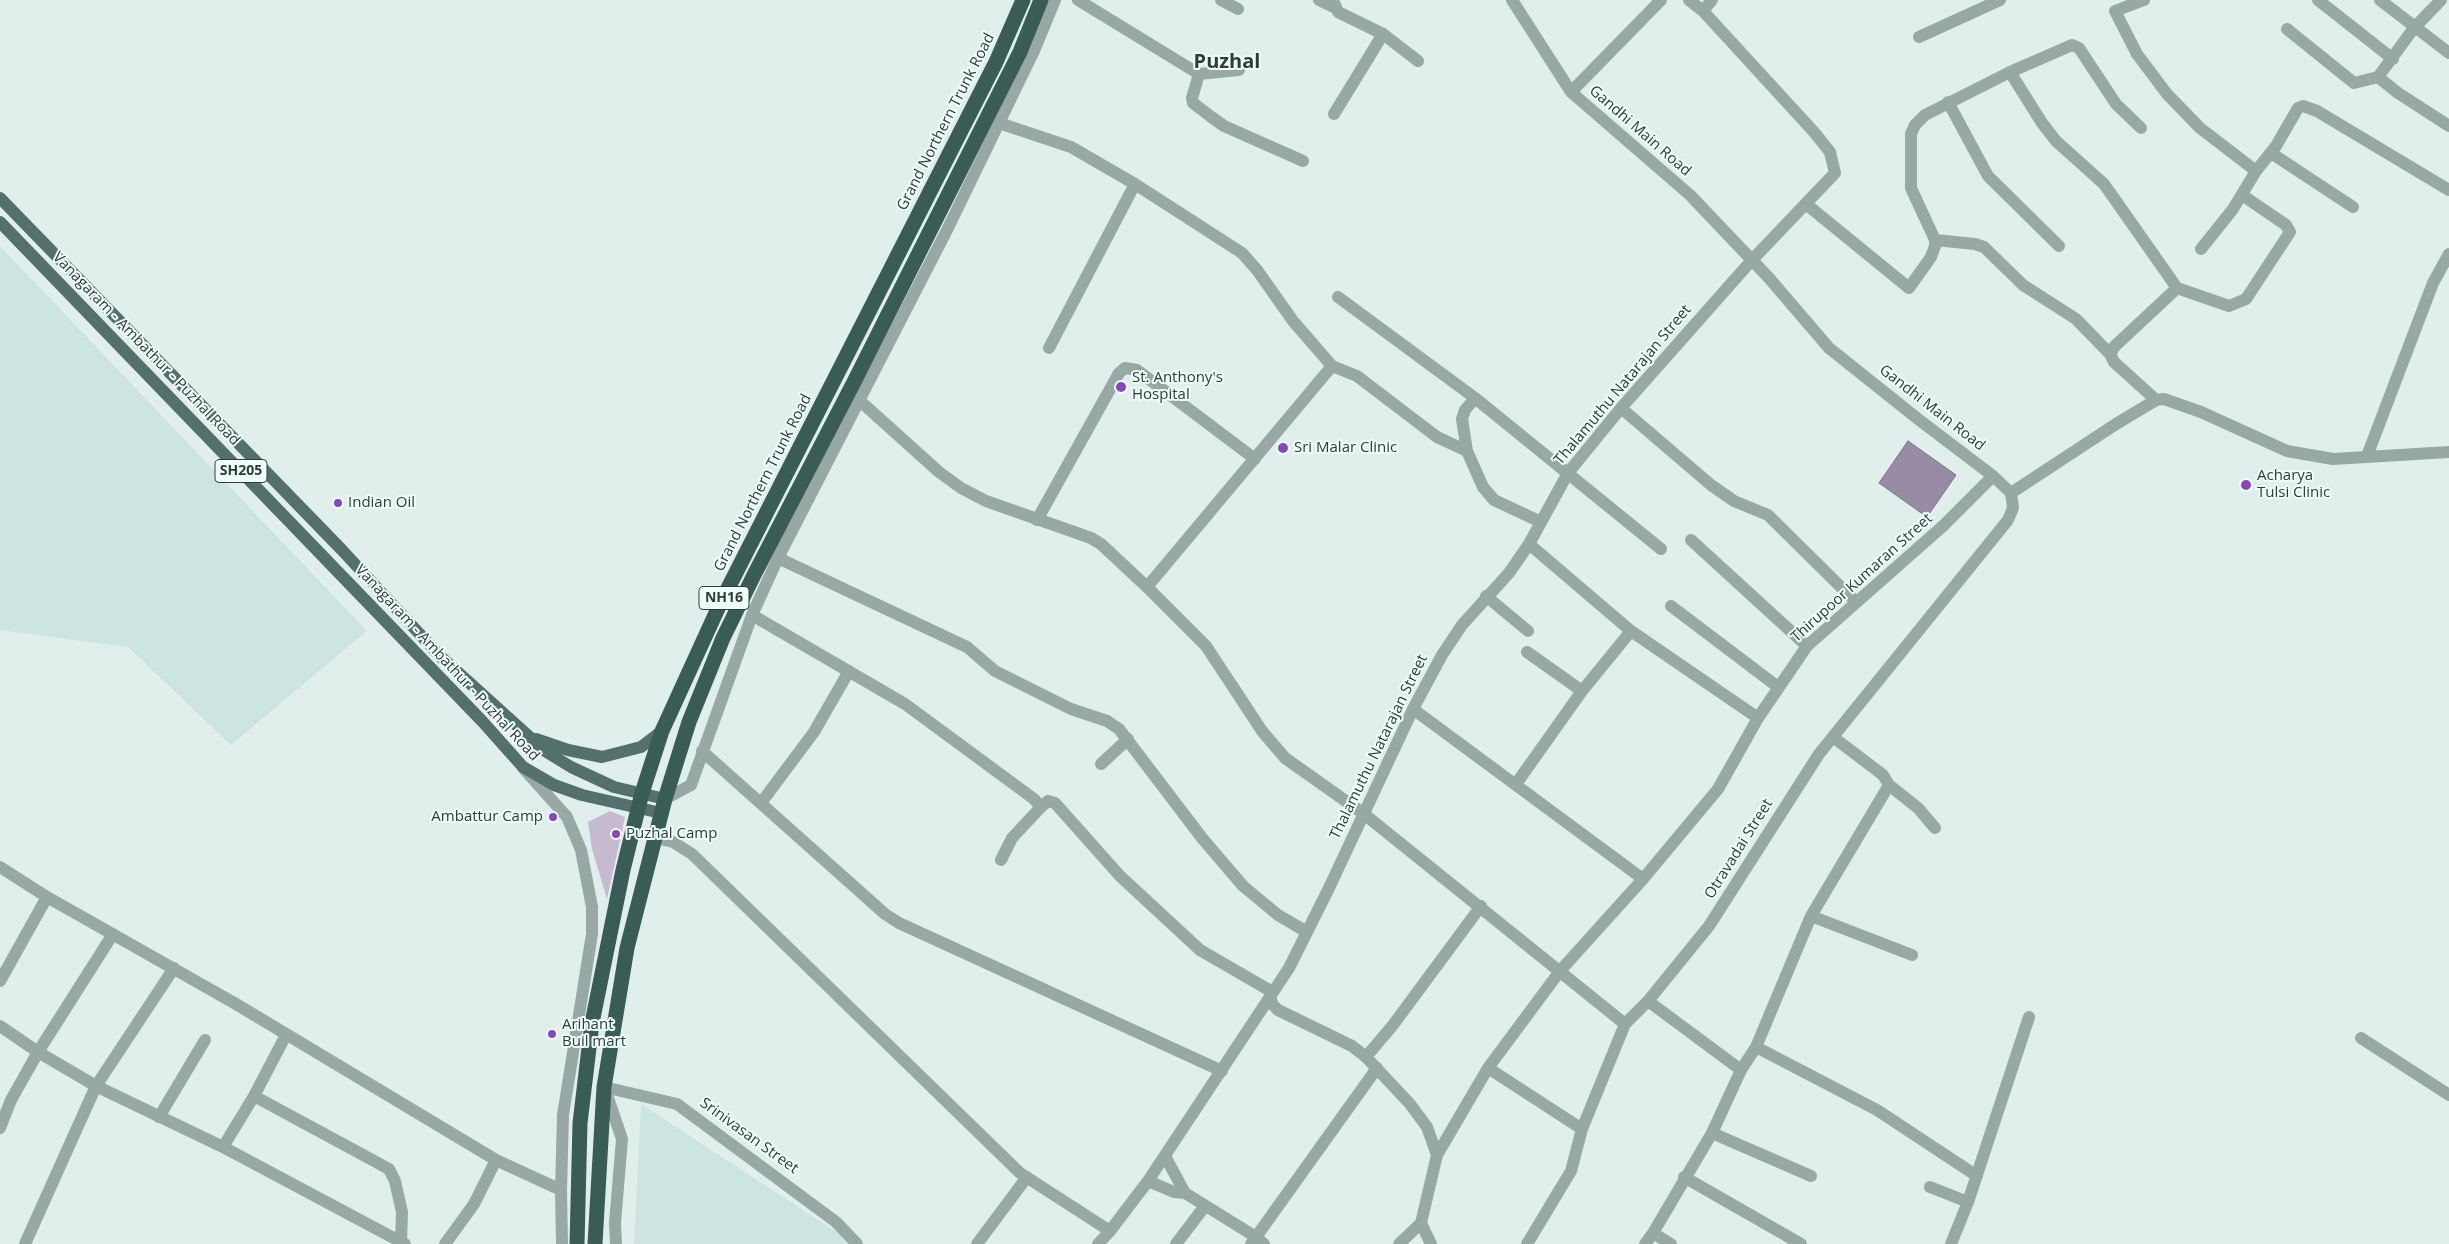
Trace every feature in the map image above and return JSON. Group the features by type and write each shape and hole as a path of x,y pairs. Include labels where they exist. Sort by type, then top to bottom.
{"highway":[{"name":"Grand Northern Trunk Road","path":"577,1244 580,1123 592,1023 620,883 640,800 662,731 720,604 979,96 1006,41 1023,0"},
{"name":"NH16","path":"595,1244 604,1087 627,948 663,806 689,722 727,630 1020,52 1041,0"}],"main road":[{"path":"0,198 340,549 441,657 545,751 572,767 640,800"},
{"name":"Vanagaram - Ambathur - Puzhal Road","path":"0,222 482,721 522,767"},
{"path":"527,735 568,750 602,757 642,747 662,731"},
{"path":"522,767 554,784 582,795 640,800 663,806"}],"street":[{"path":"663,806 691,785 752,615 778,558 999,123 1056,0"},
{"path":"1078,0 1199,74 1239,70"},
{"path":"1222,0 1238,9"},
{"path":"1319,0 1334,4 1338,12 1383,34 1418,61"},
{"name":"Gandhi Main Road","path":"1512,0 1571,92 1690,195 1752,260 1829,348 1993,476 2011,493"},
{"path":"1571,92 1661,0"},
{"path":"1689,0 1702,11 1712,0"},
{"path":"1919,36 2000,0"},
{"path":"2144,0 2112,6 2137,54 2167,94 2200,128 2256,170"},
{"path":"2318,0 2393,59"},
{"path":"2380,0 2449,53"},
{"path":"2287,28 2354,83 2378,78 2414,28 2441,0"},
{"name":"Thalamuthu Natarajan Street","path":"1098,1244 1148,1181 1289,968 1413,710 1447,648 1462,625 1486,596 1509,573 1529,544 1568,473 1621,408 1752,260 1835,173 1830,152 1702,11"},
{"path":"1334,114 1383,34"},
{"path":"1806,204 1909,288 1931,257 1935,240 1912,188 1911,134 1915,125 1925,116 1948,102 2010,72 2068,45 2076,45 2116,104 2141,128"},
{"path":"2010,72 2042,123 2056,140 2104,184 2177,288 2229,306 2246,299 2290,232 2286,225 2242,195"},
{"path":"1199,74 1192,98 1196,106 1224,126 1303,161"},
{"path":"2378,78 2398,94 2449,126"},
{"path":"1948,102 1988,176 2059,246"},
{"path":"2201,249 2242,195 2256,170 2271,153 2298,108 2303,106 2309,107 2449,190"},
{"path":"999,123 1071,147 1135,184 1242,253 1257,270 1292,321 1332,366 1358,376 1437,437 1467,451"},
{"path":"2271,153 2353,207"},
{"path":"1048,348 1135,184"},
{"path":"1935,240 1975,244 1984,247 2023,285 2076,319 2110,354 2114,362 2156,400 2176,402 2287,451 2333,459 2449,452"},
{"path":"2367,456 2433,283 2448,257"},
{"path":"2110,354 2115,346 2177,288"},
{"path":"1338,297 1475,398 1661,549"},
{"path":"1147,587 1332,366"},
{"path":"1037,520 1119,373 1125,368 1137,370 1255,459"},
{"path":"1475,398 1465,410 1462,419 1467,451 1483,488 1494,500 1541,522"},
{"path":"859,400 939,472 961,488 986,501 1091,538 1100,544 1147,587 1206,646 1262,731 1285,758 1364,814 1626,1024"},
{"path":"2011,493 2156,400"},
{"path":"1621,408 1711,485 1734,501 1768,515 1856,602"},
{"name":"Thirupoor Kumaran Street","path":"1421,1223 1437,1155 1488,1068 1560,971 1643,879 1718,789 1758,718 1807,646 1943,526 1993,476"},
{"name":"Otravadai Street","path":"1527,1244 1571,1171 1582,1129 1626,1024 1648,1002 1710,926 1819,754 2008,520 2013,503 2011,493"},
{"path":"1691,540 1807,646"},
{"path":"1529,544 1631,631 1758,718"},
{"path":"778,558 967,647 995,671 1071,709 1107,721 1119,729 1202,838 1243,886 1278,915 1307,932"},
{"path":"1486,596 1528,631"},
{"path":"1671,606 1778,687"},
{"path":"752,615 905,704 950,736 1041,808"},
{"path":"1516,784 1582,691 1631,631"},
{"path":"1527,652 1582,691"},
{"path":"761,803 814,732 849,671"},
{"path":"1413,710 1643,879"},
{"path":"1833,737 1883,775 1889,785 1918,808 1935,828"},
{"path":"1101,764 1128,740"},
{"path":"702,751 885,914 899,923 1222,1071"},
{"name":"Vanagaram - Ambathur - Puzhal Road","path":"522,767 567,817 581,850 592,907 592,934 564,1115 561,1190 562,1244"},
{"path":"1645,1244 1712,1133 1741,1070 1756,1047 1811,916 1889,785"},
{"path":"1001,860 1012,838 1048,801 1055,803 1120,876 1200,950 1269,990 1272,1004 1278,1010 1352,1046 1366,1057 1410,1104 1427,1127 1437,1155"},
{"path":"656,838 673,842 692,854 936,1093 1027,1177 1110,1231"},
{"path":"0,867 47,897 174,968 496,1160 561,1190"},
{"path":"0,981 47,897"},
{"path":"1366,1057 1393,1025 1481,906"},
{"path":"1811,916 1912,955"},
{"path":"0,1128 11,1100 38,1052 113,934"},
{"path":"25,1244 96,1086 174,968"},
{"path":"1648,1002 1741,1070"},
{"path":"1951,1244 1968,1202 2029,1017"},
{"path":"0,1026 38,1052 96,1086 223,1147 403,1243 402,1212 395,1181 389,1169 254,1096"},
{"path":"223,1147 254,1096 286,1035"},
{"path":"2361,1038 2449,1095"},
{"path":"159,1117 205,1040"},
{"path":"1756,1047 1877,1110 1976,1176"},
{"path":"1148,1181 1174,1192 1185,1193 1257,1242 1377,1068"},
{"path":"1488,1068 1582,1129"},
{"path":"604,1087 622,1139 615,1214 616,1244"},
{"name":"Srinivasan Street","path":"604,1087 677,1104 836,1222 857,1244"},
{"path":"1712,1133 1811,1176"},
{"path":"1165,1156 1185,1193"},
{"path":"445,1244 474,1204 496,1160"},
{"path":"977,1244 1027,1177"},
{"path":"1684,1178 1801,1244"},
{"path":"1930,1187 1968,1202"},
{"path":"1176,1244 1205,1206"},
{"path":"1399,1244 1421,1223 1431,1244"},
{"path":"1652,1233 1671,1244"}],"shaded area":[{"path":"0,246 367,631 231,745 128,647 0,630"},
{"path":"1908,441 1956,475 1927,517 1879,483"},
{"path":"610,811 625,817 607,899 592,849 588,822"},
{"path":"641,1104 841,1235 848,1244 634,1244"}],"place":[{"name":"St. Anthony's Hospital","path":"1121,387"},
{"name":"Sri Malar Clinic","path":"1283,448"},
{"name":"Acharya Tulsi Clinic","path":"2246,485"},
{"name":"Indian Oil","path":"338,503"},
{"name":"Ambattur Camp","path":"553,817"},
{"name":"Puzhal Camp","path":"616,834"},
{"name":"Arihant Buil mart","path":"552,1034"}],"district":[{"name":"Puzhal","path":"1227,62"}]}
